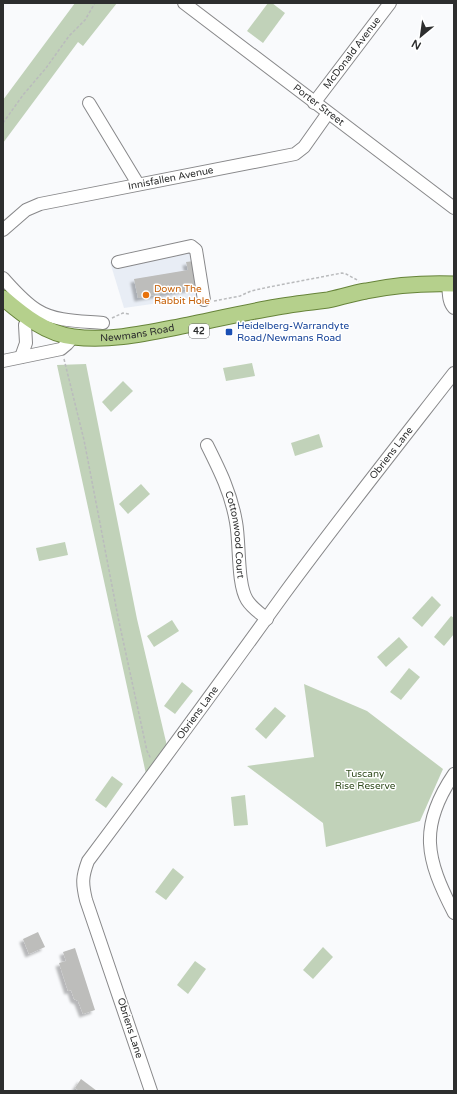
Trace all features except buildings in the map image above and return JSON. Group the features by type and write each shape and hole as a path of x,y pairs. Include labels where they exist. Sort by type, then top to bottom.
{"main road":[{"name":"Newmans Road","path":"67,344 89,338 123,336 276,307 328,300 394,286 419,284 451,288"},
{"name":"42","path":"3,298 28,318 44,328 56,333 67,344"},
{"name":"42","path":"3,306 25,325 43,336 67,344"}],"street":[{"name":"Porter Street","path":"184,3 454,208"},
{"name":"McDonald Avenue","path":"314,103 390,3"},
{"path":"89,103 138,184"},
{"name":"Innisfallen Avenue","path":"3,230 26,210 40,204 295,154 304,147 328,113"},
{"path":"118,262 191,246 196,250 207,301"},
{"path":"3,278 30,305 45,314 68,320 103,324"},
{"path":"451,288 452,306 454,308"},
{"path":"21,357 26,343 25,325"},
{"name":"Newmans Road","path":"3,361 67,344"},
{"name":"Obriens Lane","path":"151,1091 86,900 83,886 83,874 88,861 350,506 454,373"},
{"name":"Cottonwood Court","path":"207,445 224,478 233,505 239,543 243,592 252,607 267,619"},
{"path":"454,774 440,797 435,809 431,823 430,845 431,856 437,877 454,913"}],"path":[{"path":"3,123 69,36 86,20 95,3"},
{"path":"207,301 240,296 250,291 342,274 350,275 362,283"},
{"path":"103,324 123,313 129,314"},
{"path":"67,344 118,617 147,751 156,770"}],"shaded area":[{"path":"197,243 208,296 124,308 110,262"}],"green space":[{"path":"75,3 117,3 83,46 78,42 3,143 3,100"},
{"path":"268,3 272,3 285,13 263,43 247,31"},
{"path":"252,363 255,376 226,381 223,368"},
{"path":"86,364 137,619 167,746 146,774 57,365"},
{"path":"123,381 133,391 111,412 102,402"},
{"path":"319,434 323,447 295,456 291,443"},
{"path":"141,484 150,494 128,514 119,504"},
{"path":"65,542 68,555 39,561 36,548"},
{"path":"432,596 441,605 422,627 412,618"},
{"path":"451,616 454,618 454,634 444,646 434,637"},
{"path":"172,620 179,631 154,647 147,636"},
{"path":"399,637 408,647 386,667 377,657"},
{"path":"409,668 420,677 401,700 390,692"},
{"path":"182,682 193,691 175,714 164,706"},
{"name":"Tuscany Rise Reserve","path":"304,684 367,711 443,769 420,821 326,847 323,823 247,766 314,757"},
{"path":"275,707 286,716 266,739 255,729"},
{"path":"112,776 123,784 106,808 95,800"},
{"path":"245,795 248,825 234,826 231,797"},
{"path":"173,868 184,877 166,900 155,892"},
{"path":"323,947 333,957 313,979 303,970"},
{"path":"195,961 206,969 188,994 177,985"}],"place":[{"name":"Down The Rabbit Hole","path":"146,295"},
{"name":"Heidelberg-Warrandyte Road/Newmans Road","path":"229,332"}]}
